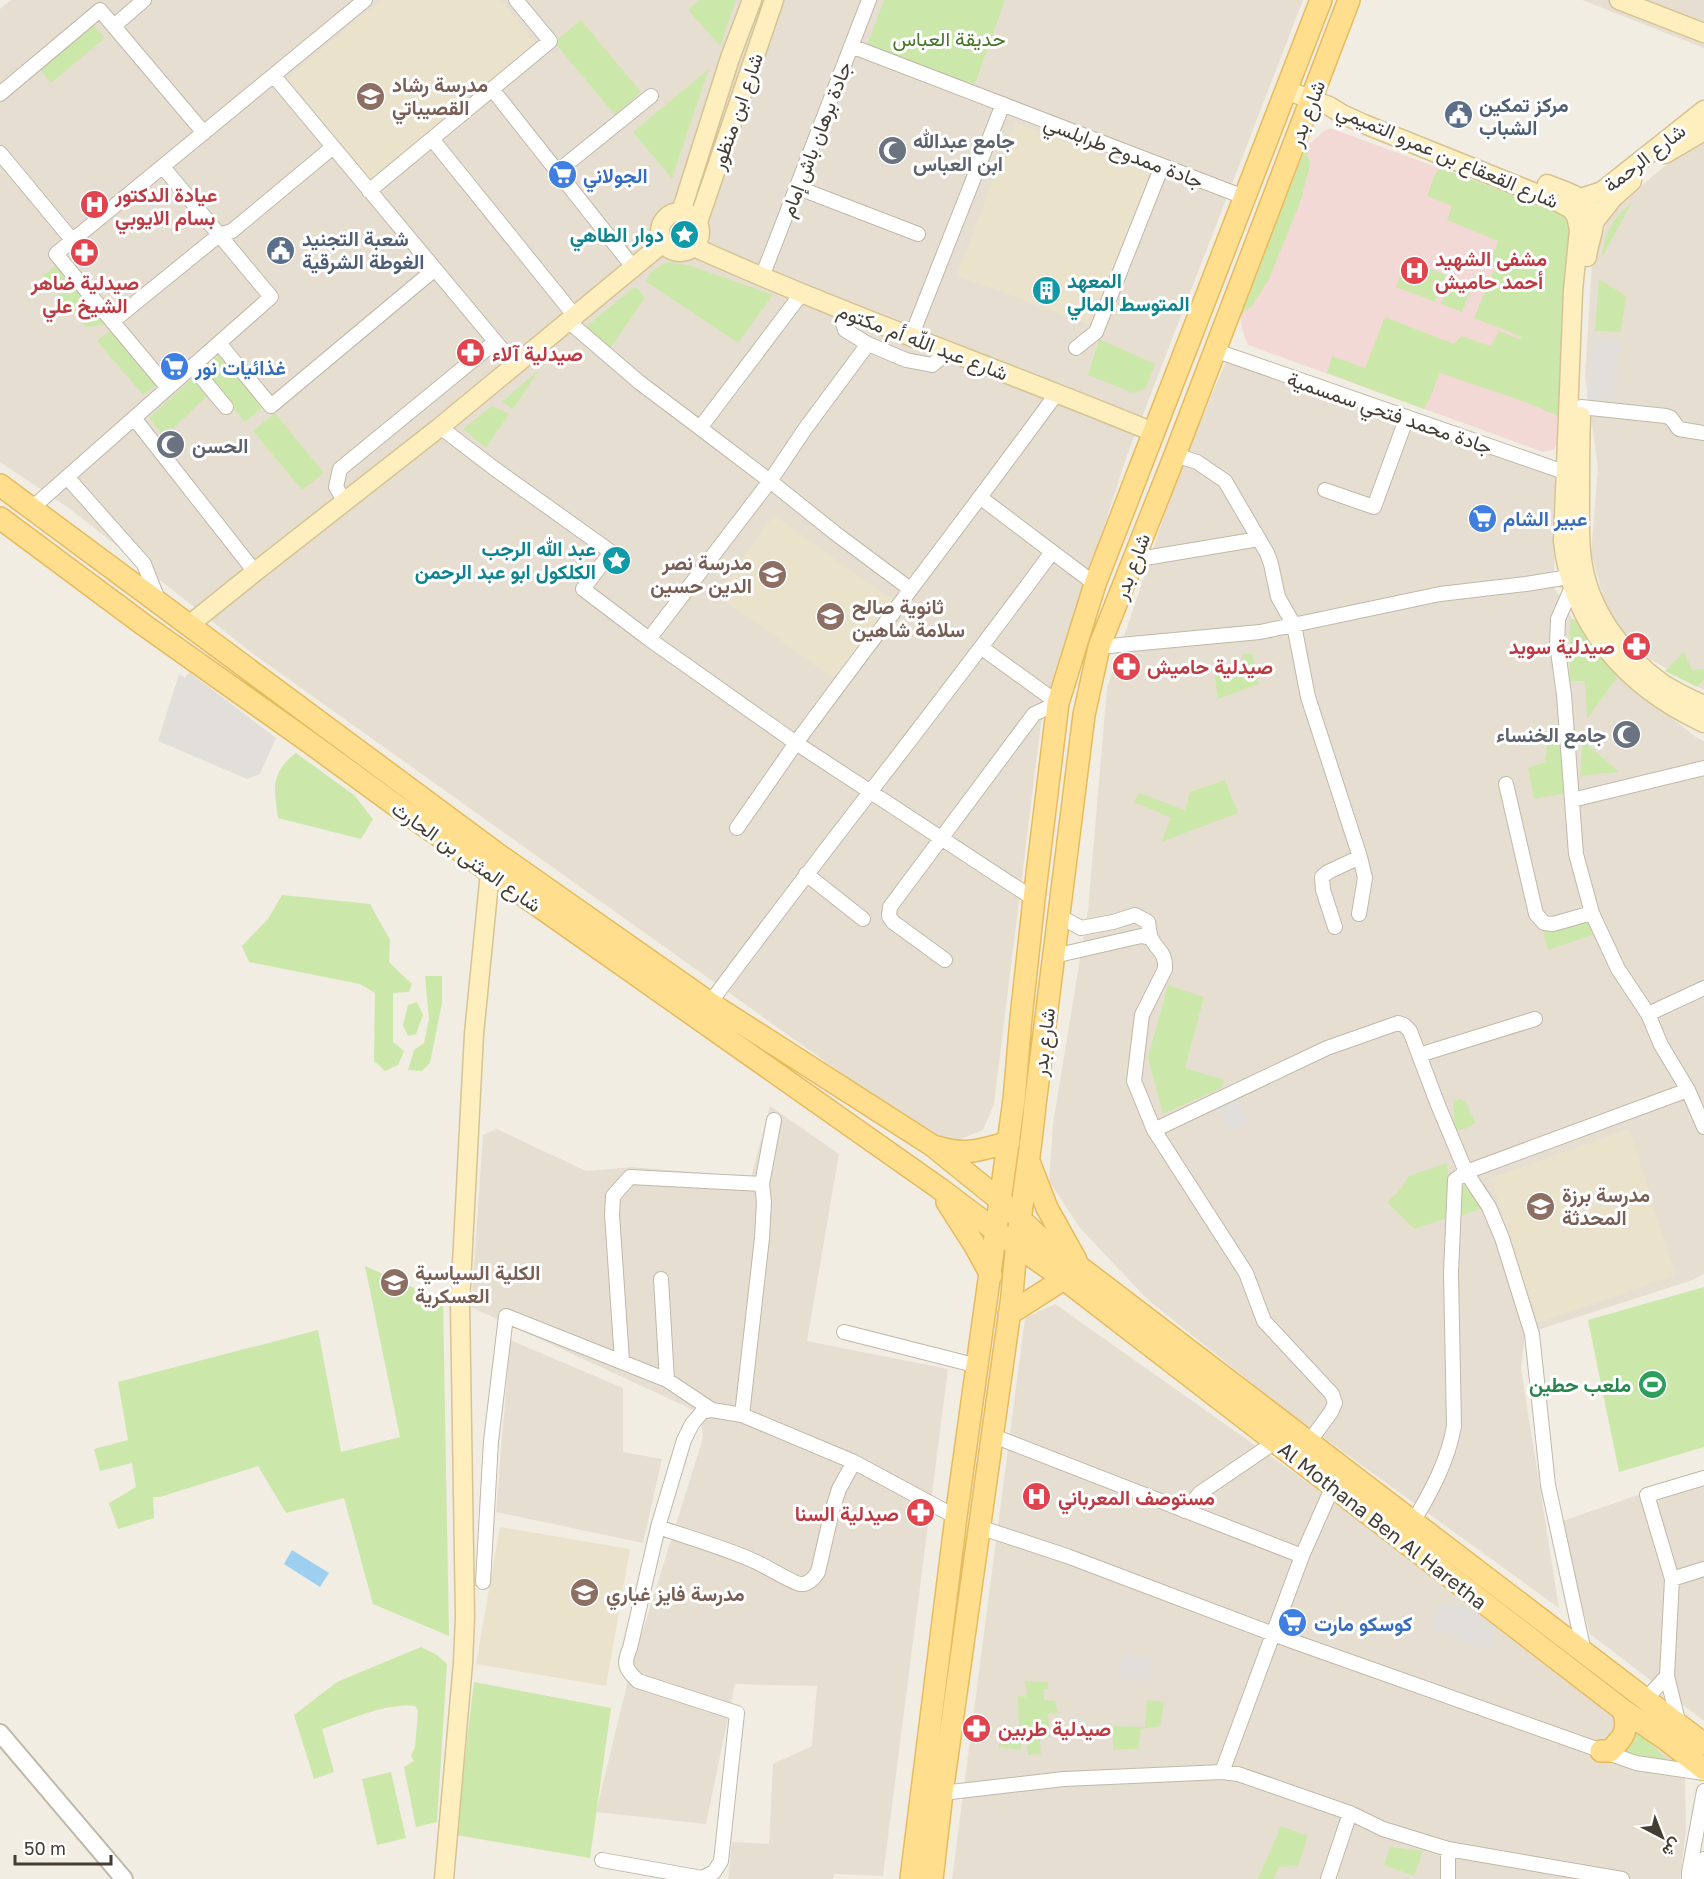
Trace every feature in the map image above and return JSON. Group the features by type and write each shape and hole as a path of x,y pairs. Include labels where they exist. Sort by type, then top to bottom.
{"main road":[{"name":"شارع ابن منظور","path":"681,212 730,58 752,0"},
{"name":"شارع ابن منظور","path":"698,222 774,0"},
{"name":"شارع بدر","path":"911,1879 957,1516 1009,1142 1034,900 1058,703 1095,584 1321,0"},
{"name":"شارع بدر","path":"932,1879 942,1792 1009,1314 1015,1244 1029,1162 1084,715 1099,647 1214,350 1320,102 1349,0"},
{"path":"1631,2 1704,33"},
{"name":"شارع القعقاع بن عمرو التميمي","path":"1286,90 1320,102 1349,118 1581,213 1574,291 1563,541 1570,582 1589,623 1635,680 1665,703 1704,723"},
{"name":"شارع الرحمة","path":"1581,213 1595,194 1704,110"},
{"name":"شارع الرحمة","path":"1581,213 1620,191 1656,160 1704,131"},
{"path":"681,212 694,217 698,222 700,235 694,247 678,252 667,248 663,243 660,231 665,220 675,213 681,212"},
{"path":"1581,213 1587,257 1581,407 1580,540 1584,571 1591,594 1610,629 1639,665 1665,684 1704,705"},
{"path":"189,625 440,427 663,243"},
{"name":"شارع عبد اللّه أم مكتوم","path":"694,247 762,277 1153,432"},
{"name":"شارع المثنى بن الحارث","path":"0,485 491,849 710,1003 933,1146"},
{"name":"شارع المثنى بن الحارث","path":"0,518 150,630 939,1188 996,1231 1015,1244 1072,1274"},
{"path":"444,1879 465,1617 460,1303 474,1034 490,872"},
{"path":"1014,1100 1035,1105"},
{"path":"933,1146 964,1153 1009,1142"},
{"path":"933,1146 1020,1219 1072,1274 1309,1442 1704,1744"},
{"path":"1029,1162 1072,1274"},
{"path":"939,1188 991,1275"},
{"path":"1009,1314 1072,1274"},
{"name":"Al Mothana Ben Al Haretha","path":"1072,1274 1275,1442 1623,1710 1704,1769"},
{"path":"957,1516 979,1527"},
{"path":"1601,1751 1610,1751 1624,1737 1626,1719 1623,1710"}],"street":[{"path":"114,26 144,0"},
{"path":"168,388 56,254 365,0"},
{"path":"369,191 550,41 516,0"},
{"name":"جادة برهان باش إمام","path":"762,277 869,0"},
{"path":"0,94 100,10 204,133"},
{"name":"جادة ممدوح طرابلسي","path":"851,46 1244,197"},
{"path":"273,76 514,365"},
{"path":"492,89 633,267"},
{"path":"558,171 651,96"},
{"path":"911,337 1003,104"},
{"path":"432,139 571,318 639,382 910,589"},
{"path":"113,321 219,235 232,231 333,147"},
{"path":"0,153 73,241"},
{"path":"32,507 271,297 163,166"},
{"path":"1076,348 1096,332 1162,166"},
{"path":"796,188 918,234"},
{"path":"219,343 271,406 435,269"},
{"path":"700,428 802,293"},
{"path":"840,308 845,330 868,344 906,360 932,365 949,351"},
{"path":"345,502 336,487 340,470 495,342"},
{"path":"649,639 770,481 868,344"},
{"name":"جادة محمد فتحي سمسمية","path":"1214,350 1567,473"},
{"path":"192,366 226,407"},
{"path":"737,828 796,743 910,589 981,498 1057,393"},
{"path":"1581,407 1666,416 1671,418 1678,429 1704,433"},
{"path":"1325,490 1374,507 1407,417"},
{"path":"134,418 255,572"},
{"path":"440,427 611,552 583,589 649,639 796,743 870,794 1034,900"},
{"path":"1175,455 1197,462 1225,481 1271,564 1278,597 1294,625 1308,697 1360,857 1365,878 1359,914"},
{"path":"67,477 144,564 160,603"},
{"path":"981,498 1095,584"},
{"path":"1133,560 1259,539"},
{"path":"710,1003 806,874 982,648 1052,552"},
{"path":"1099,647 1260,632 1440,594 1526,584 1570,582 1558,619 1557,644 1564,695 1576,854 1592,913 1618,969 1648,1014 1661,1046 1688,1090 1704,1127"},
{"path":"945,960 893,922 890,907 1034,714 1058,703 982,648"},
{"path":"1572,800 1704,768"},
{"path":"1506,784 1536,914 1544,923 1553,924 1592,913"},
{"path":"1335,927 1323,890 1322,878 1328,872 1360,857"},
{"path":"806,874 863,919"},
{"path":"1059,916 1081,928 1135,915 1148,922 1151,938 1163,955 1165,969 1142,1015 1134,1081 1154,1130 1246,1272 1264,1321 1332,1395 1335,1403 1331,1412 1309,1442"},
{"path":"1054,956 1141,936 1151,938"},
{"path":"1648,1014 1704,988"},
{"path":"1419,1055 1535,1018"},
{"path":"1154,1130 1327,1048 1398,1023 1410,1031 1466,1172 1489,1208 1502,1238 1533,1334 1548,1485 1584,1652"},
{"path":"1413,1522 1431,1491 1451,1446 1454,1426 1451,1273 1455,1180 1466,1172 1688,1090"},
{"path":"742,1414 762,1238 764,1202 762,1184 774,1120"},
{"path":"622,1361 612,1214 613,1196 630,1177 762,1184"},
{"path":"661,1279 667,1380"},
{"path":"483,1582 491,1441 506,1316 667,1380 712,1410"},
{"path":"844,1332 978,1366"},
{"path":"602,1860 702,1878 714,1872 721,1861 737,1713 638,1681 630,1674 625,1659 630,1648 658,1527 684,1440 692,1424 702,1412 712,1410 742,1414 854,1462 957,1516"},
{"path":"991,1435 1302,1557"},
{"path":"1185,1511 1200,1493 1275,1442"},
{"path":"658,1527 744,1556 798,1584 804,1584 813,1579 818,1572 832,1511 839,1490 854,1462"},
{"path":"1679,1725 1667,1676 1672,1579 1647,1495 1704,1478"},
{"path":"1222,1772 1302,1557 1332,1486"},
{"path":"979,1527 1067,1556 1273,1634 1636,1763 1704,1773"},
{"path":"1672,1579 1704,1569"},
{"path":"1646,1699 1667,1676"},
{"path":"0,1733 124,1879"},
{"path":"942,1792 1064,1779 1222,1772 1238,1774 1350,1813 1383,1829 1448,1849 1622,1879"},
{"path":"1689,1879 1704,1791"},
{"path":"1328,1879 1350,1813"},
{"path":"1448,1849 1448,1879"},
{"path":"1701,1879 1704,1861"}],"shaded area":[{"path":"11,0 1303,0 1125,461 1041,723 994,1104 983,1130 944,1146 256,656 70,509 0,462 0,9"},
{"path":"381,0 501,0 538,46 373,182 287,78"},
{"path":"1582,0 1704,0 1704,48"},
{"path":"1015,123 1150,174 1092,326 957,275"},
{"name":"مشفى الشهيد أحمد حاميش","path":"1330,128 1565,214 1574,224 1558,442 1553,450 1543,452 1248,345 1240,315 1306,147"},
{"path":"1704,136 1704,690 1650,659 1626,639 1605,603 1591,553 1598,468 1585,377 1592,262 1612,210"},
{"path":"1591,337 1620,340 1614,401 1587,399"},
{"path":"1227,359 1556,477 1554,587 1592,654 1697,738 1704,741 1704,1274 1693,1280 1525,1334 1521,1368 1559,1608 1284,1409 1147,1299 1080,1228 1049,1181 1053,1124 1088,910 1107,688 1178,474"},
{"path":"774,515 892,600 834,679 717,595"},
{"path":"189,672 276,738 260,774 247,779 158,741 179,674 185,678"},
{"path":"1237,1097 1250,1122 1229,1133 1216,1107"},
{"path":"770,1106 839,1154 807,1341 948,1369 883,1876 834,1874 833,1879 728,1879 732,1842 769,1844 773,1764 812,1746 817,1686 735,1684 706,1824 596,1812 631,1668 703,1438 700,1413 471,1307 483,1135 497,1129 586,1171 632,1167 751,1177"},
{"path":"1629,1129 1675,1275 1537,1323 1491,1178"},
{"path":"1055,1304 1293,1472 1509,1632 1685,1769 1686,1829 1680,1879 952,1879 1025,1318"},
{"path":"510,1340 623,1388 623,1452 662,1459 643,1543 496,1512"},
{"path":"1704,1472 1704,1721 1590,1634 1557,1523"},
{"path":"500,1527 630,1549 606,1686 476,1664"},
{"path":"1464,1602 1498,1624 1489,1650 1438,1633 1432,1623 1439,1606"},
{"path":"1123,1653 1152,1658 1150,1681 1119,1679"}],"green space":[{"path":"699,0 736,0 720,46 688,10"},
{"name":"حديقة العباس","path":"884,0 1005,0 975,84 968,81 966,85 866,48"},
{"path":"581,20 641,92 615,115 554,42"},
{"path":"90,21 105,38 51,83 37,66"},
{"path":"709,69 672,179 633,132"},
{"path":"1306,147 1310,165 1301,200 1269,279 1252,306 1240,315"},
{"path":"1440,168 1565,214 1574,224 1560,417 1528,403 1440,373 1424,409 1327,373 1332,356 1365,368 1385,317 1454,344 1461,336 1491,346 1499,331 1519,339 1522,337 1474,318 1495,268 1490,262 1498,241 1447,220 1452,206 1427,196 1435,174"},
{"path":"1633,201 1601,259 1611,226"},
{"path":"1406,260 1446,275 1435,302 1396,287"},
{"path":"60,262 112,324 86,327 43,276"},
{"path":"669,262 692,266 773,295 738,343 645,281 656,269"},
{"path":"1452,276 1473,284 1462,312 1441,304"},
{"path":"1599,279 1626,296 1621,332 1595,331"},
{"path":"634,287 645,298 609,350 582,330"},
{"path":"111,330 157,380 156,385 143,395 97,341"},
{"path":"1099,339 1155,364 1146,388 1133,393 1088,375"},
{"path":"220,354 263,407 245,422 201,370"},
{"path":"540,369 513,409 502,402"},
{"path":"194,377 207,396 164,437 149,418"},
{"path":"492,406 509,414 486,448 463,429"},
{"path":"275,413 324,473 302,490 253,431"},
{"path":"1571,619 1578,620 1619,675 1587,719 1585,681 1570,681"},
{"path":"1684,652 1692,670 1704,669 1704,679 1697,687 1665,671"},
{"path":"1243,654 1252,654 1259,684 1218,699 1214,670 1242,665"},
{"path":"1548,739 1563,739 1566,793 1534,799 1528,768 1545,762"},
{"path":"1583,741 1619,772 1580,776"},
{"path":"296,753 354,795 373,819 361,839 278,818 275,790 278,774"},
{"path":"1225,780 1238,813 1161,842 1171,818 1134,802 1139,793 1185,810 1190,792"},
{"path":"282,895 370,904 390,940 389,962 412,984 409,992 393,993 393,1042 404,1051 398,1065 385,1071 374,1061 375,993 360,984 249,962 242,946 268,919"},
{"path":"1588,912 1595,934 1548,950 1542,927"},
{"path":"425,976 442,976 442,1003 430,1063 422,1071 408,1070 414,1050 424,1043 429,1019"},
{"path":"1168,985 1204,997 1185,1068 1224,1080 1221,1088 1163,1114 1148,1058"},
{"path":"417,1002 423,1015 416,1034 408,1036 403,1025 408,1005"},
{"path":"1462,1099 1476,1123 1465,1129 1455,1130 1453,1101"},
{"path":"1447,1163 1453,1216 1414,1229 1387,1202 1400,1190 1409,1176"},
{"path":"1462,1184 1480,1200 1483,1208 1459,1216"},
{"path":"365,1266 443,1301 449,1636 373,1604 344,1498 286,1513 258,1466 160,1497 153,1497 154,1518 118,1529 109,1503 136,1487 132,1463 100,1471 94,1449 128,1440 118,1382 318,1330 341,1452 400,1437"},
{"name":"ملعب حطين","path":"1704,1287 1704,1447 1619,1472 1588,1320"},
{"path":"421,1647 437,1655 447,1664 437,1822 416,1827 404,1767 414,1761 411,1756 415,1747 418,1711 415,1706 404,1705 380,1709 322,1729 334,1772 314,1779 294,1715 337,1682"},
{"path":"1024,1681 1048,1682 1048,1689 1044,1689 1044,1700 1055,1701 1058,1713 1048,1714 1050,1738 1040,1740 1041,1754 1028,1755 1027,1741 1021,1742 1021,1750 999,1747 999,1731 1002,1726 1019,1728 1018,1696 1026,1697 1027,1689"},
{"path":"474,1682 611,1708 590,1858 456,1835"},
{"path":"1147,1700 1164,1702 1160,1726 1141,1729 1138,1749 1113,1750 1113,1726 1145,1727"},
{"path":"1631,1725 1672,1764 1616,1753"},
{"path":"391,1772 406,1838 377,1845 362,1779"},
{"path":"1281,1826 1308,1836 1298,1866 1279,1866 1274,1879 1258,1879"},
{"path":"1390,1847 1423,1851 1414,1876 1384,1865"}],"water":[{"path":"292,1550 329,1573 320,1587 284,1564"}],"place":[{"name":"مدرسة رشاد القصيباتي","path":"371,96"},
{"name":"مركز تمكين الشباب","path":"1458,115"},
{"name":"جامع عبدالله ابن العباس","path":"892,151"},
{"name":"الجولاني","path":"562,175"},
{"name":"عيادة الدكتور بسام الايوبي","path":"94,205"},
{"name":"دوار الطاهي","path":"685,234"},
{"name":"شعبة التجنيد الغوطة الشرقية","path":"281,250"},
{"name":"صيدلية ضاهر الشيخ علي","path":"85,252"},
{"name":"مشفى الشهيد أحمد حاميش","path":"1414,270"},
{"name":"المعهد المتوسط المالي","path":"1046,291"},
{"name":"صيدلية آلاء","path":"471,353"},
{"name":"غذائيات نور","path":"174,367"},
{"name":"الحسن","path":"171,445"},
{"name":"عبير الشام","path":"1482,518"},
{"name":"عبد الله الرجب الكلكول ابو عبد الرحمن","path":"617,560"},
{"name":"مدرسة نصر الدين حسين","path":"773,574"},
{"name":"ثانوية صالح سلامة شاهين","path":"831,617"},
{"name":"صيدلية سويد","path":"1636,646"},
{"name":"صيدلية حاميش","path":"1126,666"},
{"name":"جامع الخنساء","path":"1627,734"},
{"name":"مدرسة برزة المحدثة","path":"1541,1206"},
{"name":"الكلية السياسية العسكرية","path":"394,1283"},
{"name":"ملعب حطين","path":"1652,1384"},
{"name":"مستوصف المعرباني","path":"1037,1497"},
{"name":"صيدلية السنا","path":"920,1513"},
{"name":"مدرسة فايز غباري","path":"585,1593"},
{"name":"كوسكو مارت","path":"1293,1623"},
{"name":"صيدلية طربين","path":"977,1728"}]}
